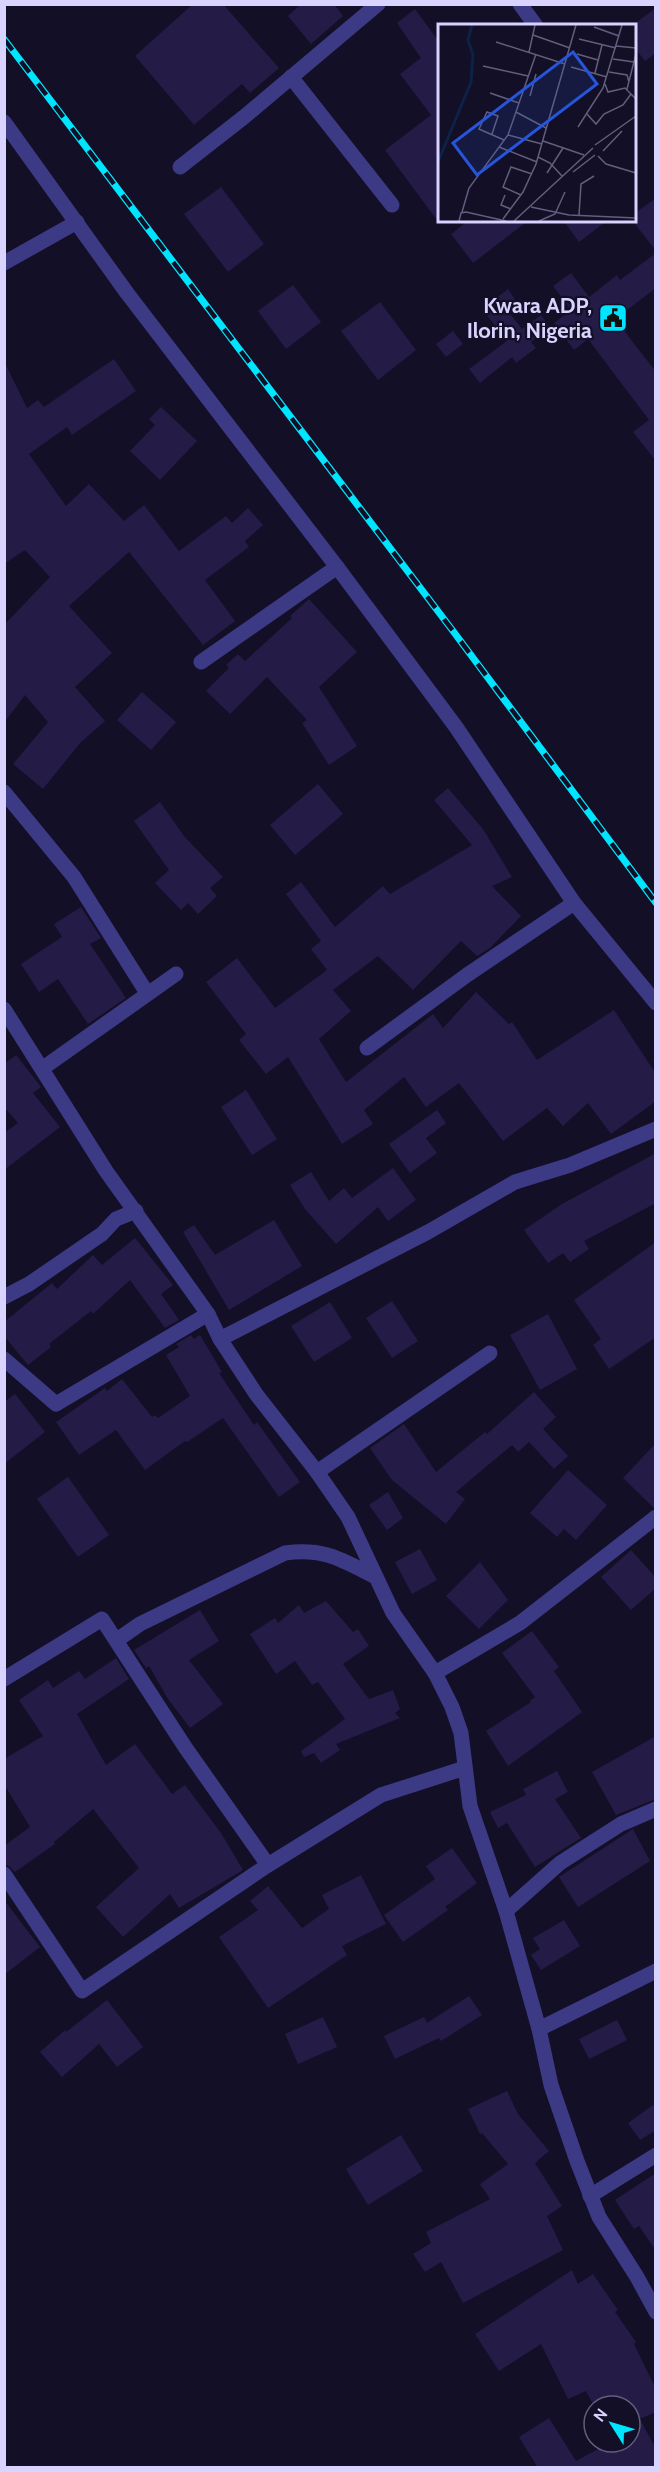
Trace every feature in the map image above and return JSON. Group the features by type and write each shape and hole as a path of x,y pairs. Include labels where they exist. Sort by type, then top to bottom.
{"street":[{"path":"180,166 244,117 378,4"},
{"path":"520,4 535,24"},
{"path":"291,77 392,206"},
{"path":"4,122 127,293 337,567 456,727 574,903 656,1002"},
{"path":"4,263 77,222"},
{"path":"201,662 337,567"},
{"path":"4,792 74,877 147,993"},
{"path":"367,1048 493,957 574,903"},
{"path":"43,1068 176,974"},
{"path":"4,1009 106,1171 208,1314 220,1339 256,1394 317,1472 348,1517 393,1613 435,1673 461,1733 470,1806 506,1911 539,2029 551,2085 590,2196 656,2312"},
{"path":"220,1339 428,1232 515,1182 570,1165 656,1129"},
{"path":"4,1297 29,1284 102,1234 116,1219 136,1211"},
{"path":"4,1359 56,1404 208,1314"},
{"path":"317,1472 490,1353"},
{"path":"435,1673 520,1623 590,1566 656,1518"},
{"path":"117,1640 140,1624 285,1553 307,1551 330,1554 374,1576"},
{"path":"4,1679 102,1619 185,1747 268,1865"},
{"path":"4,1874 82,1991 268,1865 381,1795 465,1768"},
{"path":"506,1911 560,1863 621,1824 656,1809"},
{"path":"539,2029 656,1971"},
{"path":"590,2196 656,2155"}],"building":[{"path":"193,4 223,4 279,68 250,93 242,84 194,125 135,56"},
{"path":"301,4 334,4 343,16 311,44 288,16"},
{"path":"656,8 656,53 645,61 636,50 636,24 634,24"},
{"path":"415,9 438,40 438,221 385,150 431,115 400,74 421,58 397,23"},
{"path":"221,187 264,244 228,272 184,214"},
{"path":"656,198 656,251 634,222 636,222 636,213"},
{"path":"466,222 526,222 473,263 451,234"},
{"path":"564,222 605,222 579,242"},
{"path":"656,253 656,288 615,319 656,372 656,461 633,432 649,420 588,339 574,350 554,323 571,310 553,286 571,273 589,297 617,275 620,280"},
{"path":"293,285 321,322 286,349 258,311"},
{"path":"508,289 518,304 508,311 522,329 541,315 550,327 531,342 536,348 516,363 512,357 480,383 469,369 507,341 482,309"},
{"path":"380,302 416,350 378,380 341,331"},
{"path":"453,331 463,344 446,357 436,344"},
{"path":"114,359 136,391 72,435 67,427 29,454 66,506 89,484 124,521 144,505 179,551 226,516 232,523 248,508 263,525 245,541 249,547 205,580 235,621 203,645 129,552 69,606 112,653 75,687 105,721 80,743 43,789 13,764 48,722 25,695 4,723 4,625 50,577 25,550 4,564 4,361 27,408 38,400 44,407"},
{"path":"161,407 197,441 160,480 130,451 155,425 149,419"},
{"path":"309,599 357,652 319,687 357,746 329,765 302,723 307,720 267,677 230,714 206,691 229,668 226,665 238,654 245,661 292,618 290,616"},
{"path":"142,692 176,722 151,750 117,720"},
{"path":"318,784 343,814 295,855 270,825"},
{"path":"448,788 483,829 512,877 492,886 521,916 490,948 477,956 461,941 413,990 378,956 333,990 351,1011 319,1039 346,1082 433,1014 443,1028 476,992 509,1024 512,1022 537,1060 614,1010 656,1074 656,1101 611,1134 588,1103 563,1126 547,1108 503,1141 459,1083 426,1107 404,1077 364,1110 373,1124 342,1144 288,1057 266,1074 239,1040 246,1034 206,982 237,958 275,1008 327,970 311,949 321,941 286,894 301,882 335,927 383,886 390,894 472,845 434,800"},
{"path":"160,802 184,836 223,877 210,888 217,896 198,914 188,903 181,910 155,883 169,870 134,821"},
{"path":"81,907 101,938 90,944 126,998 88,1024 58,979 39,992 21,964 62,937 54,924"},
{"path":"16,1055 41,1087 33,1093 60,1127 4,1170 4,1133 18,1123 4,1107 4,1064"},
{"path":"246,1090 277,1139 252,1155 221,1107"},
{"path":"437,1110 446,1123 426,1138 437,1153 410,1173 389,1144"},
{"path":"656,1153 656,1203 584,1241 589,1249 570,1262 563,1253 548,1263 524,1230 562,1204"},
{"path":"393,1168 416,1200 388,1221 378,1207 336,1244 305,1209 290,1185 311,1172 329,1201 344,1188 352,1198"},
{"path":"274,1220 302,1266 229,1310 183,1232 194,1225 215,1255"},
{"path":"135,1238 173,1285 161,1294 179,1320 165,1328 130,1280 93,1314 91,1311 49,1344 51,1347 28,1365 4,1336 4,1322 52,1283 57,1289 93,1255 102,1265"},
{"path":"656,1242 656,1337 609,1369 593,1345 601,1339 574,1300"},
{"path":"392,1301 418,1341 392,1358 366,1318"},
{"path":"330,1302 352,1338 314,1362 291,1326"},
{"path":"548,1314 577,1369 540,1390 510,1335"},
{"path":"191,1335 194,1339 200,1335 222,1372 219,1373 254,1425 257,1422 300,1482 279,1497 223,1418 187,1442 185,1441 145,1470 116,1430 79,1455 56,1422 105,1388 107,1391 122,1379 152,1417 155,1415 158,1418 190,1396 166,1355 179,1347 176,1344"},
{"path":"534,1392 556,1417 543,1429 568,1456 554,1469 529,1442 518,1452 512,1445 456,1492 465,1499 446,1524 392,1480 370,1448 404,1424 436,1472 485,1432 487,1434"},
{"path":"15,1394 45,1432 4,1464 4,1402"},
{"path":"656,1443 656,1507 654,1508 623,1478"},
{"path":"568,1470 607,1505 576,1540 564,1529 557,1537 530,1513"},
{"path":"68,1477 109,1535 78,1557 37,1499"},
{"path":"388,1492 403,1518 387,1530 369,1505"},
{"path":"420,1549 437,1580 412,1594 395,1562"},
{"path":"631,1550 656,1578 656,1588 631,1610 601,1577"},
{"path":"480,1562 508,1600 479,1629 446,1596"},
{"path":"326,1601 353,1632 358,1629 369,1646 343,1664 369,1699 393,1690 400,1709 395,1713 400,1718 336,1744 340,1750 321,1763 314,1753 304,1757 301,1751 345,1719 318,1682 312,1685 295,1661 276,1674 250,1634 275,1618 278,1623 299,1605 304,1613"},
{"path":"200,1610 219,1641 189,1660 223,1704 190,1728 168,1699 149,1666 146,1668 134,1650"},
{"path":"532,1631 559,1667 554,1671 582,1712 508,1766 486,1731 531,1702 535,1697 502,1653"},
{"path":"116,1658 129,1679 77,1714 106,1765 135,1744 172,1794 185,1785 221,1833 243,1870 179,1908 170,1894 123,1937 96,1907 139,1868 93,1809 54,1842 55,1844 15,1872 4,1864 4,1846 30,1827 4,1784 4,1759 43,1736 19,1700 48,1680 53,1688 79,1671 85,1679"},
{"path":"656,1736 656,1799 616,1815 592,1772"},
{"path":"557,1771 568,1792 555,1799 581,1838 535,1867 507,1823 498,1828 490,1812 526,1795 523,1789"},
{"path":"633,1829 650,1861 578,1907 559,1877"},
{"path":"452,1848 477,1883 445,1907 448,1910 403,1942 384,1915 435,1879 426,1866"},
{"path":"361,1875 386,1924 342,1946 347,1955 268,2008 219,1937 258,1910 250,1901 268,1886 302,1928 329,1909 322,1895"},
{"path":"4,1900 40,1947 4,1975"},
{"path":"564,1920 580,1946 541,1970 531,1955 540,1949 533,1938"},
{"path":"469,1996 482,2015 441,2041 439,2038 395,2059 384,2036 424,2017 427,2023"},
{"path":"107,2000 143,2047 117,2067 99,2044 62,2077 40,2052 65,2030 66,2032"},
{"path":"323,2017 337,2047 298,2064 285,2034"},
{"path":"617,2020 627,2040 589,2059 579,2039"},
{"path":"507,2091 518,2114 549,2151 535,2163 562,2206 547,2216 563,2250 463,2303 441,2262 425,2272 413,2254 431,2243 426,2232 490,2199 480,2184 508,2164 482,2133 480,2134 468,2109"},
{"path":"656,2103 656,2130 640,2140 628,2123"},
{"path":"401,2135 423,2171 368,2205 346,2169"},
{"path":"656,2173 656,2251 639,2226 634,2229 615,2200"},
{"path":"572,2270 578,2284 593,2274 618,2310 615,2312 636,2342 634,2344 656,2389 656,2412 642,2418 642,2394 588,2394 586,2391 568,2399 541,2344 499,2371 475,2334"},
{"path":"549,2418 576,2461 589,2454 642,2454 642,2423 656,2449 656,2468 538,2468 519,2437"}],"railway":[{"path":"4,39 453,631 656,903"}],"place":[{"name":"Kwara ADP, Ilorin, Nigeria","path":"613,318"}]}
